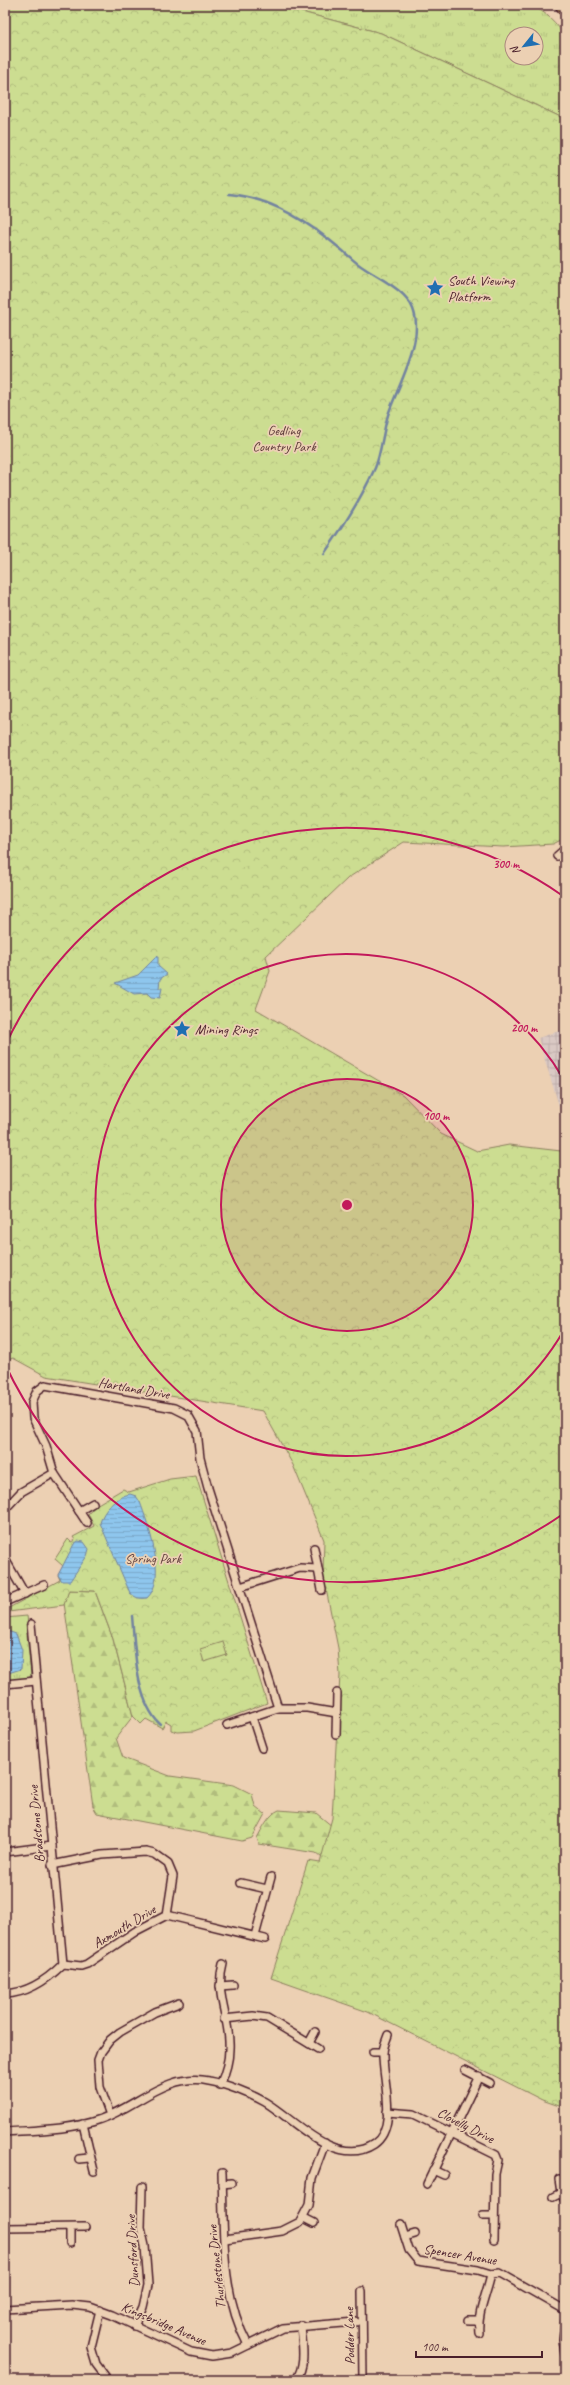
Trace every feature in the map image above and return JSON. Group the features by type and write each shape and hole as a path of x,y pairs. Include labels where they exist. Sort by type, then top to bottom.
{"main road":[{"path":"561,5 565,10"}],"street":[{"path":"557,856 565,849"},
{"name":"Hartland Drive","path":"54,1473 46,1446 33,1418 32,1402 37,1391 45,1385 174,1408 188,1416 197,1431 200,1458 278,1708"},
{"path":"5,1509 25,1489 54,1473 87,1523"},
{"path":"79,1512 93,1503"},
{"path":"314,1548 322,1590"},
{"path":"5,1559 25,1594"},
{"path":"240,1587 300,1568 317,1569"},
{"path":"5,1602 44,1585"},
{"name":"Bradstone Drive","path":"31,1624 52,1846 52,1865 63,1964"},
{"path":"5,1684 36,1681"},
{"path":"336,1735 337,1693"},
{"path":"227,1725 278,1708 300,1707 336,1713"},
{"path":"252,1717 262,1748"},
{"path":"5,1852 52,1846"},
{"path":"52,1865 102,1855 146,1852 154,1854 168,1864 173,1876 167,1915"},
{"path":"255,1936 271,1877"},
{"path":"241,1883 267,1889"},
{"name":"Axmouth Drive","path":"63,1964 81,1966 86,1964 136,1931 167,1915 265,1939"},
{"path":"5,1994 25,1990 52,1974 63,1964"},
{"path":"220,2085 230,2050 220,1986 223,1964"},
{"path":"220,1986 233,1986"},
{"path":"110,2115 100,2086 98,2060 101,2052 110,2040 120,2032 155,2012 180,2003"},
{"path":"172,2007 175,2015"},
{"path":"224,2019 253,2016 267,2018 309,2042 318,2049"},
{"path":"309,2042 315,2032"},
{"path":"5,2132 47,2130 83,2124 110,2115 172,2082 181,2079 201,2080 220,2085 265,2102 305,2133 325,2143 352,2151 366,2148 383,2135 387,2125 383,2052 388,2036"},
{"path":"373,2052 383,2052"},
{"path":"465,2070 490,2083"},
{"path":"427,2184 479,2076"},
{"name":"Clovelly Drive","path":"387,2112 413,2114 496,2155 498,2160 495,2174 493,2216 494,2241"},
{"path":"83,2124 89,2158 94,2171"},
{"path":"225,2239 282,2230 294,2226 304,2218 311,2200 314,2171 325,2143"},
{"path":"79,2159 89,2158"},
{"path":"434,2170 444,2176"},
{"name":"Thurlestone Drive","path":"222,2173 225,2239 231,2305 238,2326 248,2345"},
{"path":"559,2179 561,2193 565,2201"},
{"path":"222,2184 232,2183"},
{"name":"Dunsford Drive","path":"134,2326 143,2307 148,2285 146,2246 141,2228 143,2197 142,2187"},
{"path":"553,2197 561,2193"},
{"name":"Dunsford Drive","path":"143,2197 151,2196"},
{"path":"483,2216 493,2216"},
{"path":"304,2218 314,2223"},
{"name":"Spencer Avenue","path":"401,2225 413,2256 422,2263 504,2275 565,2310"},
{"path":"5,2228 85,2227"},
{"path":"70,2228 70,2243"},
{"name":"Spencer Avenue","path":"405,2237 415,2234"},
{"path":"479,2333 478,2320 482,2313 491,2274"},
{"name":"Podder Lane","path":"362,2291 363,2380"},
{"name":"Kingsbridge Avenue","path":"5,2309 72,2305 100,2310 200,2355 226,2355 278,2330 301,2325 356,2322"},
{"path":"100,2310 91,2347 96,2364 108,2380"},
{"path":"468,2320 478,2320"},
{"path":"565,2322 563,2339 565,2354"},
{"path":"296,2380 303,2362 301,2325"}],"shaded area":[{"path":"565,1029 565,1109 560,1109 538,1038"}],"green space":[{"name":"Gedling Country Park","path":"5,5 266,5 294,10 381,33 565,119 565,838 553,844 503,847 404,842 348,878 266,956 270,971 256,1009 403,1095 441,1134 477,1151 509,1145 561,1151 565,1158 565,2108 542,2100 368,2012 271,1978 308,1861 320,1863 332,1818 340,1675 338,1648 323,1574 324,1540 293,1465 263,1411 46,1376 13,1358 5,1361"},
{"path":"266,5 529,5 540,10 555,22 565,38 565,119 381,33 294,10"},
{"name":"Spring Park","path":"196,1476 267,1703 194,1731 178,1732 171,1730 171,1724 166,1721 162,1728 146,1719 141,1724 133,1716 113,1639 95,1591 69,1590 64,1605 8,1612 7,1609 60,1580 58,1575 63,1566 55,1559 68,1539 71,1542 75,1540 73,1537 94,1526 88,1514 96,1505 123,1489 129,1492 170,1479"},
{"path":"69,1590 95,1591 113,1639 133,1716 116,1738 123,1758 170,1776 234,1785 252,1794 255,1806 265,1814 252,1838 242,1841 97,1813 93,1806 64,1603"},
{"path":"27,1616 28,1624 26,1624 31,1675 28,1679 5,1682 5,1618"},
{"path":"223,1642 227,1655 204,1662 200,1649"},
{"path":"279,1810 316,1813 338,1831 321,1864 322,1858 316,1853 259,1844 257,1838 264,1826 269,1818"}],"water":[{"path":"158,955 158,966 167,974 160,979 159,988 162,988 160,998 151,997 147,993 134,994 115,983 138,975"},
{"path":"130,1494 136,1496 140,1502 154,1551 156,1578 153,1589 147,1598 138,1598 130,1593 100,1523 104,1513 111,1504 125,1495"},
{"path":"78,1541 84,1542 89,1549 87,1556 70,1581 62,1581 58,1575 74,1544"},
{"path":"5,1630 16,1634 22,1650 21,1669 5,1674"}],"waterway":[{"path":"229,194 245,196 261,201 304,222 318,231 359,264 399,291 410,302 413,309 416,321 416,334 413,348 388,415 375,468 358,502 324,554"},
{"path":"132,1616 136,1658 141,1688 152,1714 160,1724"}],"place":[{"name":"South Viewing Platform","path":"435,288"},
{"name":"Mining Rings","path":"182,1029"}]}
